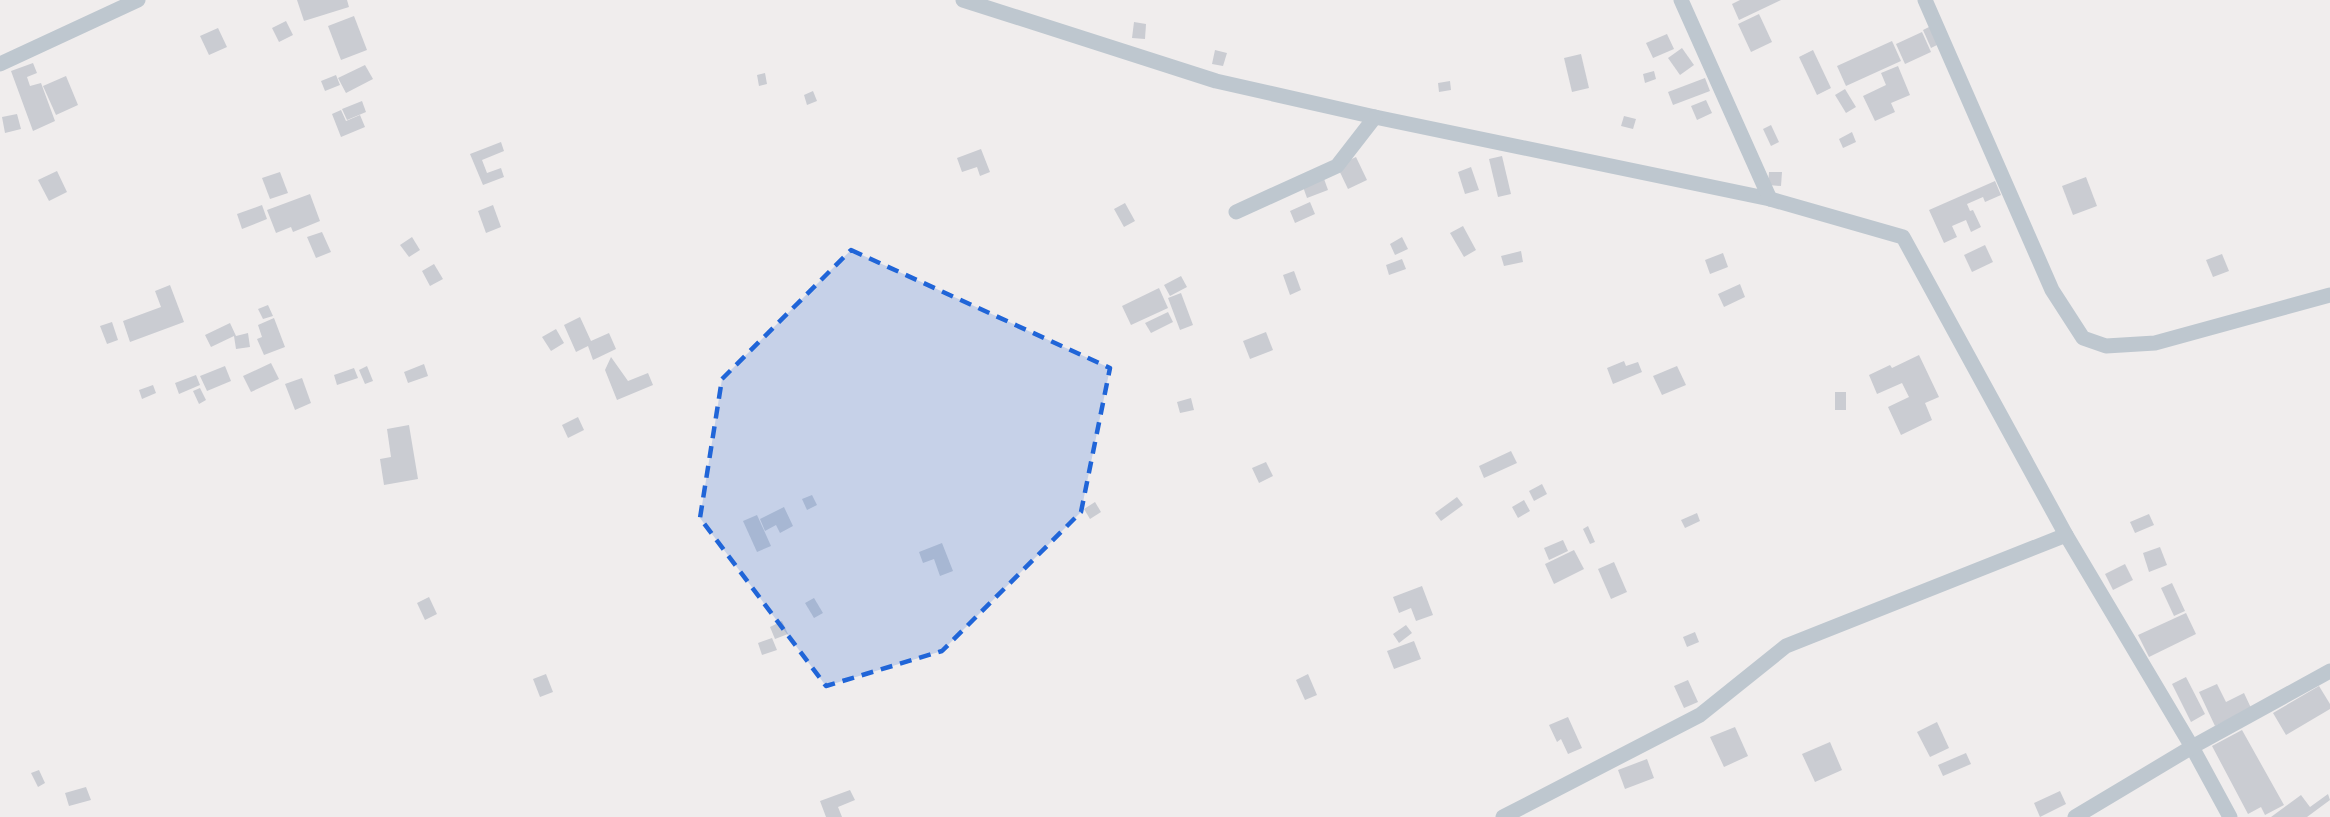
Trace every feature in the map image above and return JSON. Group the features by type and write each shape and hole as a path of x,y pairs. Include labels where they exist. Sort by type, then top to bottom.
{"street":[{"path":"0,64 138,0"},
{"path":"963,0 1006,7 1216,81 1375,117 1770,199 1903,237 2066,535 2192,747 2230,817"},
{"path":"1681,0 1770,199"},
{"path":"1925,0 2052,290 2083,338 2106,346 2155,344 2330,295"},
{"path":"1236,212 1338,166 1375,117"},
{"path":"1503,817 1700,715 1786,646 2066,535"},
{"path":"2075,817 2192,747 2330,671"}],"highlighted area":[{"path":"851,250 1110,368 1081,512 942,651 826,686 700,518 722,379"}],"building":[{"path":"297,0 347,0 349,7 304,21"},
{"path":"1740,0 1781,0 1739,20 1732,4"},
{"path":"1759,14 1772,42 1751,52 1738,24"},
{"path":"354,16 367,50 341,60 328,26"},
{"path":"286,21 293,35 279,42 272,28"},
{"path":"1134,22 1146,24 1145,39 1132,38"},
{"path":"1933,25 1941,43 1931,48 1923,30"},
{"path":"218,28 227,47 209,55 200,36"},
{"path":"1922,32 1931,52 1905,64 1896,44"},
{"path":"1667,34 1674,49 1653,58 1646,43"},
{"path":"1892,41 1901,61 1846,86 1837,66"},
{"path":"1682,48 1694,65 1680,75 1668,58"},
{"path":"1215,50 1227,53 1223,66 1212,64"},
{"path":"1813,50 1831,88 1817,95 1799,57"},
{"path":"1581,54 1589,88 1572,92 1564,58"},
{"path":"33,63 37,73 27,77 30,86 41,83 55,121 33,131 11,71"},
{"path":"365,65 373,79 346,93 338,78"},
{"path":"1898,66 1910,95 1891,103 1895,112 1875,121 1863,96 1886,85 1881,73"},
{"path":"1654,71 1656,79 1645,83 1643,74"},
{"path":"765,73 767,84 759,86 757,75"},
{"path":"336,75 340,85 325,91 321,81"},
{"path":"66,76 78,105 56,115 43,86"},
{"path":"1705,78 1710,91 1673,105 1668,92"},
{"path":"1450,81 1451,90 1439,92 1438,83"},
{"path":"1845,89 1856,107 1846,113 1835,95"},
{"path":"813,91 817,101 807,105 804,95"},
{"path":"1706,100 1712,113 1697,120 1691,106"},
{"path":"362,101 366,112 347,120 342,109"},
{"path":"341,110 346,121 360,115 365,127 341,137 332,114"},
{"path":"17,114 21,129 5,133 2,117"},
{"path":"1624,116 1636,119 1633,129 1621,126"},
{"path":"1771,125 1779,142 1771,146 1763,129"},
{"path":"1852,132 1856,142 1843,148 1839,139"},
{"path":"501,142 504,151 482,160 487,173 501,168 504,177 483,185 470,154"},
{"path":"981,149 990,172 980,176 977,167 962,172 957,158"},
{"path":"1502,156 1511,194 1498,197 1489,159"},
{"path":"1356,157 1367,180 1348,189 1337,166"},
{"path":"1471,167 1479,190 1465,194 1458,172"},
{"path":"57,171 67,192 49,201 38,180"},
{"path":"280,172 288,193 270,199 262,178"},
{"path":"1769,172 1782,172 1781,186 1768,185"},
{"path":"1323,176 1328,190 1307,198 1302,184"},
{"path":"2086,177 2097,206 2073,215 2062,186"},
{"path":"1995,181 2001,195 1985,202 1983,197 1967,204 1970,211 1973,210 1981,227 1971,232 1966,220 1952,226 1957,237 1944,243 1929,210"},
{"path":"310,194 320,221 293,232 291,227 276,233 267,210"},
{"path":"1310,202 1315,214 1295,223 1290,211"},
{"path":"1125,203 1135,221 1124,227 1114,209"},
{"path":"262,205 267,219 242,229 237,214"},
{"path":"493,205 501,227 486,233 478,211"},
{"path":"1463,226 1476,250 1464,257 1450,233"},
{"path":"322,232 331,252 316,258 307,237"},
{"path":"412,237 420,250 409,257 400,245"},
{"path":"1402,237 1408,249 1395,255 1390,244"},
{"path":"1985,245 1993,262 1972,272 1964,255"},
{"path":"1521,251 1523,262 1504,266 1501,256"},
{"path":"1723,253 1728,267 1710,274 1705,260"},
{"path":"2222,254 2229,271 2213,277 2206,260"},
{"path":"1402,259 1406,269 1389,275 1386,265"},
{"path":"434,264 443,279 430,286 422,271"},
{"path":"1294,271 1301,290 1290,295 1283,275"},
{"path":"1181,276 1187,287 1170,296 1164,285"},
{"path":"1740,284 1745,297 1724,307 1718,294"},
{"path":"170,285 184,322 130,342 123,321 161,307 155,291"},
{"path":"1159,288 1168,308 1131,325 1122,306"},
{"path":"1181,293 1193,325 1180,330 1168,298"},
{"path":"268,305 273,316 263,319 258,309"},
{"path":"1168,312 1173,322 1151,333 1145,323"},
{"path":"580,317 591,341 609,333 616,349 593,360 588,346 576,352 564,325"},
{"path":"274,318 285,347 264,355 257,339 262,337 258,325"},
{"path":"112,322 118,340 107,344 100,326"},
{"path":"230,323 236,336 248,333 250,347 236,349 234,336 211,347 205,335"},
{"path":"556,329 564,343 551,351 542,337"},
{"path":"1266,332 1273,350 1250,359 1243,341"},
{"path":"1919,355 1939,397 1925,403 1932,420 1901,435 1888,407 1909,397 1902,383 1877,394 1869,375 1890,365 1892,368"},
{"path":"611,357 628,381 648,373 653,385 617,400 605,370"},
{"path":"1624,361 1626,366 1638,362 1642,372 1613,384 1607,368"},
{"path":"271,363 279,379 251,392 243,376"},
{"path":"424,364 428,376 408,383 404,372"},
{"path":"225,366 231,381 207,391 200,376"},
{"path":"367,366 373,381 365,384 359,370"},
{"path":"1677,366 1686,385 1662,395 1653,376"},
{"path":"354,368 358,378 337,385 334,375"},
{"path":"196,375 200,385 179,394 175,383"},
{"path":"302,378 311,403 295,410 285,384"},
{"path":"153,385 156,393 142,399 139,390"},
{"path":"200,388 206,400 199,404 193,391"},
{"path":"1835,392 1846,392 1846,410 1835,410"},
{"path":"1191,398 1194,410 1180,413 1177,402"},
{"path":"578,417 584,430 568,438 562,425"},
{"path":"409,425 418,479 384,485 380,459 391,457 387,429"},
{"path":"1511,451 1517,463 1484,478 1479,466"},
{"path":"1266,462 1273,476 1259,483 1252,468"},
{"path":"1542,484 1547,494 1534,501 1529,491"},
{"path":"812,495 817,505 807,510 802,499"},
{"path":"1457,497 1463,505 1441,521 1435,513"},
{"path":"1524,500 1530,511 1518,518 1512,507"},
{"path":"1095,502 1101,512 1090,519 1084,509"},
{"path":"784,507 793,526 780,533 776,525 765,531 760,519"},
{"path":"1697,513 1700,521 1685,528 1681,520"},
{"path":"2149,514 2154,525 2135,533 2130,522"},
{"path":"757,515 771,546 757,552 743,521"},
{"path":"1588,526 1595,542 1590,544 1583,529"},
{"path":"1563,540 1568,551 1549,560 1544,548"},
{"path":"942,543 953,571 940,576 934,559 923,563 919,552"},
{"path":"2160,547 2167,565 2149,572 2143,553"},
{"path":"1574,550 1584,569 1554,584 1545,564"},
{"path":"1614,562 1627,592 1611,599 1598,569"},
{"path":"2125,564 2133,580 2113,590 2105,574"},
{"path":"2172,583 2185,611 2174,616 2161,588"},
{"path":"1422,586 1433,615 1416,621 1411,608 1399,613 1393,597"},
{"path":"429,597 437,614 425,620 417,603"},
{"path":"814,598 823,613 814,618 805,603"},
{"path":"2186,613 2196,634 2149,657 2138,635"},
{"path":"782,621 788,634 775,639 770,627"},
{"path":"1406,625 1412,633 1399,643 1393,634"},
{"path":"1695,632 1699,642 1687,647 1683,637"},
{"path":"772,638 777,650 762,655 758,643"},
{"path":"1414,641 1421,659 1394,669 1387,651"},
{"path":"546,674 553,692 540,697 533,679"},
{"path":"1308,674 1317,695 1305,700 1296,680"},
{"path":"2186,677 2205,714 2191,722 2172,684"},
{"path":"1688,680 1698,702 1684,708 1674,686"},
{"path":"2217,684 2226,702 2244,693 2251,708 2215,726 2199,692"},
{"path":"2319,686 2330,704 2330,709 2286,735 2273,713"},
{"path":"1568,717 1582,748 1568,754 1561,739 1557,742 1549,725"},
{"path":"1937,722 1949,748 1930,757 1917,732"},
{"path":"1735,727 1748,756 1724,767 1710,737"},
{"path":"2242,730 2284,805 2265,815 2261,807 2248,814 2212,746"},
{"path":"1830,742 1842,770 1815,782 1802,754"},
{"path":"1966,753 1971,764 1943,776 1938,765"},
{"path":"1647,759 1654,778 1625,789 1618,770"},
{"path":"39,770 45,783 38,787 31,773"},
{"path":"86,787 91,800 69,806 65,793"},
{"path":"850,790 855,800 838,807 842,817 826,817 820,801"},
{"path":"2060,791 2066,804 2040,817 2034,803"},
{"path":"2328,794 2330,800 2307,817 2271,817 2301,795 2310,807"}]}
